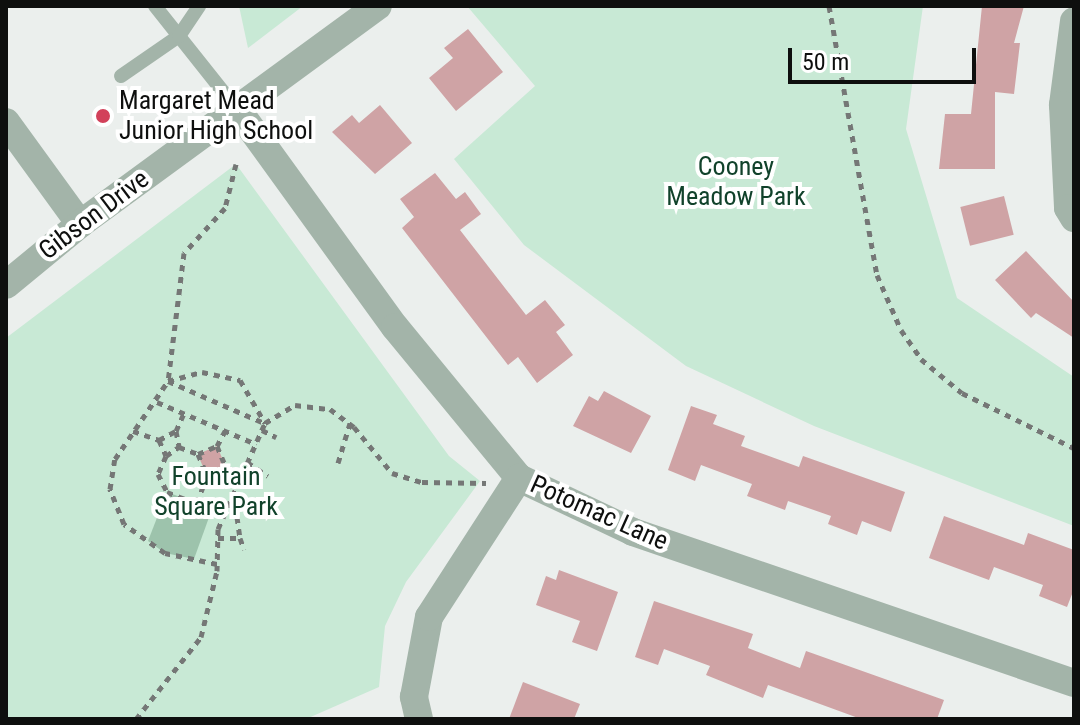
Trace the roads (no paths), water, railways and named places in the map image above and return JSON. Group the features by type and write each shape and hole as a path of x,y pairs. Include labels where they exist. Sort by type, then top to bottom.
{"street":[{"name":"Gibson Drive","path":"6,285 80,224 378,6"},
{"path":"1074,21 1063,105 1068,208 1074,218"},
{"name":"Potomac Lane","path":"237,109 395,327 519,478 633,532 1074,683"},
{"path":"6,122 80,224"},
{"path":"419,719 414,697 429,617 519,478"}],"lane":[{"path":"155,6 237,109"},
{"path":"121,76 179,36 199,6"}],"place":[{"name":"Margaret Mead Junior High School","path":"103,116"}],"park label":[{"name":"Cooney Meadow Park","path":"736,182"},
{"name":"Fountain Square Park","path":"216,492"}]}
